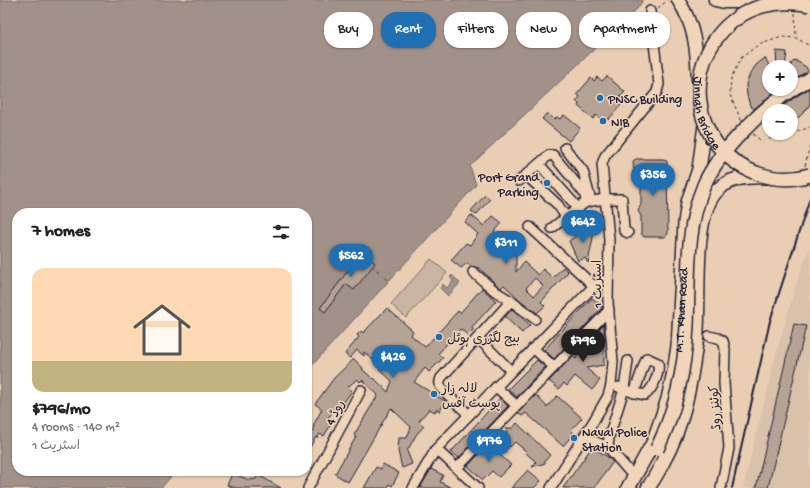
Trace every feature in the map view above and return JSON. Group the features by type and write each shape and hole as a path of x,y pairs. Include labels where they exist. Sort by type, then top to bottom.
{"highway":[{"name":"Jinnah Bridge","path":"806,175 784,179 767,177 751,172 732,160 713,139 705,124 699,98 699,85 702,66 709,49 720,33 734,20 750,10 768,4 787,2 810,5"},
{"path":"659,450 670,416 681,372 687,328 688,255 690,237 704,184 736,138 753,120 772,103 810,79"},
{"path":"781,104 810,84"},
{"path":"635,484 659,450 680,397 687,363 690,337 693,253 701,207 709,185 720,168 739,143 762,119"},
{"name":"M.T. Khan Road","path":"635,484 653,443 668,399 674,372 678,346 685,223 688,202 699,169 705,124"},
{"name":"M.T. Khan Road","path":"648,488 664,461 674,438 683,411 690,377 696,342 700,238 705,211 714,194 722,186 739,178 748,176 767,177"}],"main road":[{"path":"678,0 692,25 696,46 699,85"},
{"path":"715,0 724,2 787,2"}],"street":[{"name":"اسٹریٹ 1","path":"551,488 603,405 611,385 613,362 609,310 609,251 602,164 603,159 657,92 659,84 650,11"},
{"path":"565,148 583,171 589,202"},
{"path":"518,181 549,155 555,156 584,193 589,202"},
{"path":"539,164 578,208"},
{"path":"526,175 558,205 566,217"},
{"path":"552,228 578,208 589,202 606,199 622,199 624,231 628,233"},
{"path":"530,227 594,286"},
{"path":"473,272 495,291 535,319"},
{"path":"413,488 436,449 594,286 608,279"},
{"path":"469,414 442,389 439,381 511,301"},
{"path":"457,468 609,310"},
{"name":"کوئنز روڈ","path":"709,336 723,341 725,349 724,383 729,448 720,488"},
{"path":"478,338 511,371"},
{"path":"533,348 554,367"},
{"path":"608,447 609,437 624,389 628,361"},
{"path":"611,385 634,393"},
{"path":"496,387 517,406"},
{"name":"روڈ 4","path":"308,488 361,390"},
{"path":"584,437 608,447 635,484"},
{"path":"436,449 478,488"}],"path":[{"path":"650,11 660,7 669,0"},
{"path":"795,13 796,38"},
{"path":"743,123 739,118 730,95 731,78 741,58 758,45 782,36 796,38 810,46"},
{"path":"752,132 760,140 784,137 810,127"},
{"path":"806,175 810,145"},
{"path":"372,266 389,280"}],"shaded area":[{"path":"0,0 643,0 634,12 579,12 579,48 596,48 470,166 476,185 312,365 312,208 12,208 12,476 172,476 161,488 0,488"},
{"path":"810,247 810,488 743,488 777,350 800,272"},
{"path":"431,259 447,273 406,318 391,304"},
{"path":"452,275 460,283 448,296 440,288 443,284 447,288 453,281 450,277"}],"building":[{"path":"776,51 787,52 786,60 777,60"},
{"path":"762,60 762,96 770,96 754,109 750,106 746,84 756,65"},
{"path":"798,62 806,67 808,71 798,77"},
{"name":"PNSC Building","path":"607,76 625,92 620,97 622,99 619,102 621,105 608,120 605,117 602,120 596,115 593,119 578,106 579,104 576,101 580,97 577,94 591,78 594,81 597,77 602,81"},
{"path":"810,88 810,103 807,109 798,118 798,104 786,104"},
{"path":"547,113 554,120 557,117 560,119 564,115 580,128 569,141 542,119"},
{"path":"636,159 663,159 667,162 668,234 665,237 644,237 641,233 641,216 638,211 641,204 641,175 636,175 634,172 633,161"},
{"path":"485,195 490,199 476,215 471,211"},
{"path":"471,215 484,226 493,216 502,223 494,232 516,252 516,272 524,262 538,275 543,269 553,278 563,267 568,272 541,302 545,306 537,313 504,285 501,288 499,287 478,267 471,266 467,263 461,268 451,260 466,243 470,245 478,234 465,222","holes":["535,278 543,286 534,296 526,288"]},
{"path":"587,227 589,232 595,227 588,263 585,258 578,261 569,241"},
{"path":"362,252 375,263 354,290 346,284 325,312 320,308"},
{"path":"482,288 496,301 472,327 473,330 468,335 460,329 438,354 443,358 429,372 425,368 414,382 445,401 440,411 436,409 435,412 429,409 419,421 424,426 416,435 407,451 412,464 402,468 398,451 399,438 407,438 411,427 391,408 348,482 335,474 356,437 354,435 378,395 362,380 360,382 357,379 348,387 352,391 341,409 337,406 328,418 333,421 324,436 320,434 312,444 312,430 313,431 314,424 322,409 315,404 334,378 354,359 363,368 362,369 373,379 374,378 388,392 392,381 379,369 381,367 364,352 364,356 357,350 350,358 345,354 359,337 357,335 361,331 363,333 387,308 413,331 411,335 425,347 458,311 460,313"},
{"path":"592,298 602,306 602,308 554,359 544,350"},
{"path":"512,309 530,325 522,333 505,317"},
{"path":"604,324 604,365 586,368 600,380 592,390 575,376 567,386 564,383 559,389 549,381 573,356 576,359 577,352"},
{"path":"794,324 806,326 768,488 756,488"},
{"path":"537,360 545,367 517,397 508,389"},
{"path":"536,395 547,407 557,396 582,418 571,430 574,433 563,446 526,413 522,416 518,413"},
{"path":"500,398 508,406 459,458 451,452"},
{"path":"517,423 550,455 545,463 532,467 536,462 526,453 527,452 515,442 510,447 504,441 509,436 506,433 507,428 513,428"},
{"path":"488,444 511,465 499,477 492,471 483,480 468,466"},
{"path":"592,447 613,462 594,488 563,488"},
{"path":"383,464 399,473 392,486 389,484 387,488 364,488 376,467 381,469"},
{"path":"431,469 443,475 440,482 452,488 420,488"},
{"path":"528,470 541,481 534,488 511,488"},
{"path":"231,476 239,476 249,480 256,479 258,476 260,476 281,488 235,488 227,485"}],"railway":[{"path":"732,488 770,321 810,198"}],"place":[{"name":"PNSC Building","path":"600,98"},
{"name":"NIB","path":"603,121"},
{"name":"Port Grand Parking","path":"547,183"},
{"name":"بیچ لگژری ہوٹل","path":"439,337"},
{"name":"لالہ زار پوسٹ آفس","path":"434,394"},
{"name":"Naval Police Station","path":"574,438"}]}
